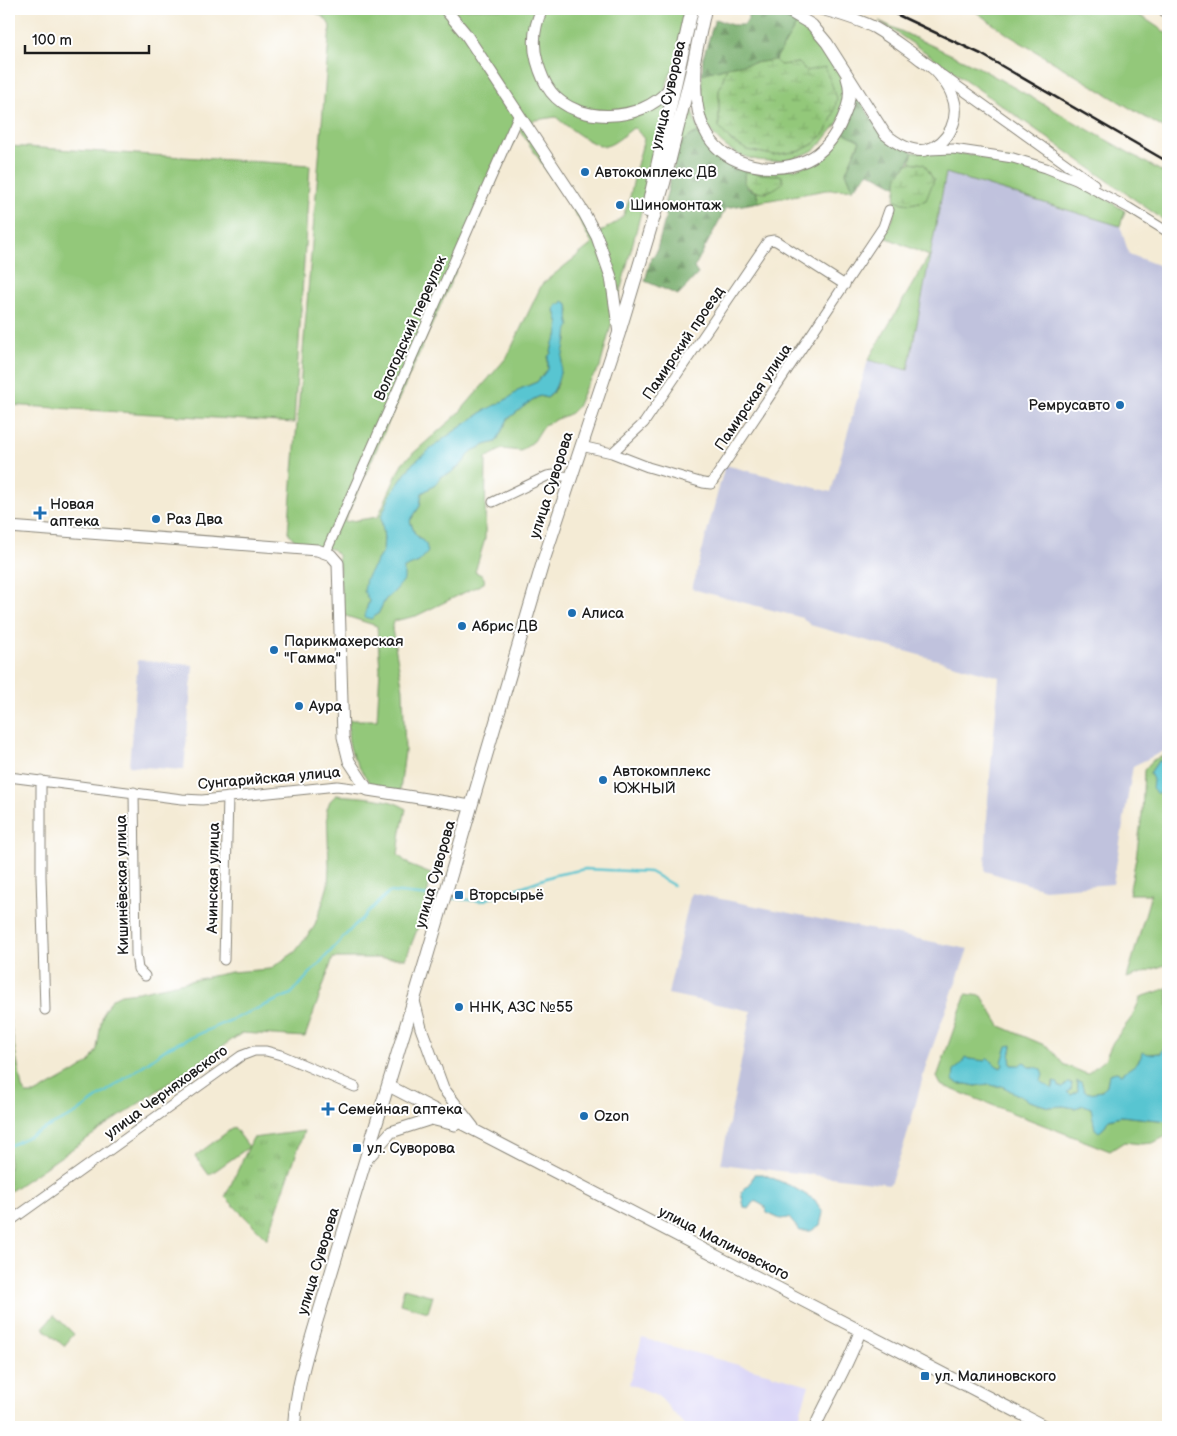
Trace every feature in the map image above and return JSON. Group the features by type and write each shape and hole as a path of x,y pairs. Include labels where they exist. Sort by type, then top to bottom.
{"main road":[{"name":"улица Суворова","path":"619,332 681,64 698,14"},
{"name":"улица Суворова","path":"294,1427 295,1409 306,1356 414,1001 543,562 619,332 664,183 689,83 698,14"}],"street":[{"path":"445,9 465,33 582,208 597,237 611,277 619,332"},
{"path":"542,9 536,20 533,47 540,73 552,93 566,105 586,114 609,116 631,113 653,102 668,90 681,64"},
{"path":"786,9 812,25 827,43 885,134 896,144 910,149 953,150 1013,158 1076,180 1129,208"},
{"path":"821,9 844,15 875,28 1072,169 1168,232"},
{"path":"698,14 696,103 708,137 721,152 738,160 757,166 793,165 808,160 824,148 839,129 849,106 850,85 842,64"},
{"path":"926,150 940,144 950,133 955,120 956,108 952,94 935,70"},
{"name":"Вологодский переулок","path":"326,552 519,114"},
{"name":"Памирская улица","path":"581,446 711,484 883,227 889,210"},
{"name":"Памирский проезд","path":"612,454 644,423 768,241 774,240 778,242 845,285"},
{"path":"493,502 547,476 571,477"},
{"path":"9,527 309,550 326,552 335,558 338,563 343,737 349,761 368,790"},
{"name":"Сунгарийская улица","path":"9,777 202,800 337,786 471,806"},
{"path":"41,780 46,1010"},
{"name":"Кишинёвская улица","path":"134,792 136,954 138,969 145,976"},
{"name":"Ачинская улица","path":"224,960 228,797"},
{"path":"414,1001 421,1028 443,1088 476,1130"},
{"name":"улица Черняховского","path":"9,1222 241,1056 254,1051 266,1051 281,1055 355,1087"},
{"name":"улица Малиновского","path":"388,1086 1046,1427"},
{"path":"366,1160 391,1132 431,1119 476,1130"},
{"path":"815,1427 825,1404 840,1378 860,1332"}],"shaded area":[{"path":"945,173 1072,209 1120,226 1129,254 1168,269 1168,749 1133,766 1113,884 1044,889 985,871 988,799 999,677 810,625 803,618 692,589 725,465 831,492 868,360 908,370"},
{"path":"138,660 193,665 184,770 129,766"},
{"path":"691,893 968,949 927,1062 906,1139 890,1184 721,1164 751,1011 668,994"},
{"path":"642,1338 809,1385 796,1427 686,1427 658,1395 629,1384"}],"green space":[{"path":"310,9 683,9 684,18 677,59 668,80 663,105 667,108 600,367 586,386 577,407 571,413 544,425 534,441 521,451 502,449 486,458 485,539 475,572 483,577 484,583 416,616 394,621 392,629 403,690 405,751 400,791 372,786 350,748 349,720 377,720 380,669 377,626 343,615 338,555 332,549 298,545 288,532 330,26 326,19","holes":["556,117 580,135 601,146 613,143 633,128 644,139 629,201 623,216 596,234 527,126 535,120","519,129 579,219 592,244 542,284 507,357 458,414 402,463 378,517 344,522","568,304 569,312 567,318 567,341 564,345 560,373 557,379 558,384 547,398 540,396 532,400 508,419 496,442 472,451 462,464 449,474 441,476 435,485 422,493 420,506 410,521 415,534 426,544 419,562 404,567 395,591 385,600 378,614 364,617 369,601 367,578 383,551 384,538 381,517 446,437 484,411 509,398 520,389 537,382 548,369 548,357 557,337 559,325 555,310 557,305"]},
{"path":"748,9 780,11 798,22 775,60 727,67 702,74 703,58 715,19 732,25 744,25 748,19"},
{"path":"972,9 1125,9 1144,18 1168,34 1168,131 1010,36"},
{"path":"879,21 978,67 1168,175 1168,223 940,62"},
{"path":"798,22 824,49 840,74 844,101 842,114 836,126 817,148 811,152 781,161 753,159 739,155 727,148 717,138 705,120 702,74 727,67 719,91 719,127 730,140 747,150 773,155 800,151 815,143 806,71 799,63 780,65 775,60"},
{"path":"775,60 780,65 799,63 806,71 825,67 837,98 833,116 826,131 815,143 800,151 773,155 747,150 730,140 719,127 719,91 727,67"},
{"path":"858,96 878,129 913,152 899,176 896,186 869,172 853,189 846,172 860,141 843,132 853,106 854,97"},
{"path":"691,108 699,132 679,145 687,110"},
{"path":"699,132 718,156 746,168 744,177 747,188 756,192 759,202 726,208 694,268 698,274 678,295 645,281 651,259 656,253 666,216 663,209 679,145"},
{"path":"843,132 860,140 846,172 853,189 826,190 759,202 756,192 767,193 779,175 759,174 745,171 746,168 795,169 816,162 832,150"},
{"path":"9,146 310,165 294,423 9,405"},
{"path":"913,152 958,153 1011,161 1062,177 1102,196 1125,211 1120,226 946,173 908,370 868,360 929,256 883,236 893,219 895,199 910,204 926,200 924,164 910,162"},
{"path":"910,162 924,164 934,180 926,200 910,204 895,199 898,175"},
{"path":"745,171 779,175 782,176 783,182 769,191 758,192 744,183"},
{"path":"1168,753 1168,761 1158,761 1150,773 1168,797 1168,964 1127,978 1151,894 1129,894 1142,814 1144,770 1153,760"},
{"path":"336,795 383,800 400,805 406,809 398,855 411,866 431,874 424,912 406,958 333,958 305,1037 242,1033 9,1192 9,1016 22,1088 26,1094 35,1094 90,1062 97,1049 104,1011 113,998 121,994 231,972 270,969 295,952 314,927 328,885 327,809 330,801"},
{"path":"1168,988 1168,1047 1163,1049 1161,1053 1141,1057 1136,1064 1122,1074 1116,1072 1108,1079 1107,1085 1102,1091 1089,1093 1084,1091 1081,1082 1077,1081 1078,1090 1071,1095 1066,1092 1071,1090 1072,1083 1064,1088 1053,1083 1052,1089 1048,1087 1040,1080 1035,1067 1011,1065 1012,1046 1001,1068 985,1061 968,1059 959,1084 1002,1086 1029,1101 1049,1107 1063,1106 1075,1108 1084,1105 1091,1108 1095,1129 1103,1129 1109,1119 1121,1116 1168,1121 1168,1135 1153,1143 1124,1142 1110,1151 941,1085 937,1077 966,994 982,996 1000,1026 1049,1047 1063,1064 1087,1074 1105,1059 1113,1042 1132,1017 1141,997"},
{"path":"234,1127 249,1147 209,1175 195,1156"},
{"path":"304,1131 267,1239 225,1197 253,1138"},
{"path":"404,1288 433,1296 428,1312 400,1304"},
{"path":"54,1315 74,1334 64,1346 43,1328"}],"water":[{"path":"563,301 568,304 570,326 558,379 552,393 547,398 540,396 532,400 508,419 496,442 472,451 462,464 449,474 441,476 435,485 422,493 420,506 410,521 415,534 426,544 428,552 419,562 404,568 404,580 385,600 378,614 371,619 364,617 369,601 364,591 366,578 383,551 384,538 381,517 391,494 413,463 446,437 484,411 509,398 520,389 537,382 548,369 548,357 557,337 559,325 555,310 557,305"},
{"path":"1158,761 1168,761 1168,797 1161,790 1157,794 1152,789 1153,780 1150,773"},
{"path":"1012,1045 1011,1065 1020,1065 1023,1062 1029,1067 1041,1069 1043,1074 1041,1082 1052,1089 1053,1082 1058,1083 1059,1087 1063,1088 1068,1083 1072,1083 1071,1090 1067,1092 1071,1095 1078,1090 1077,1081 1081,1082 1084,1091 1089,1093 1102,1091 1107,1085 1109,1074 1116,1072 1122,1074 1140,1060 1142,1052 1149,1054 1161,1053 1163,1049 1168,1047 1168,1121 1121,1116 1109,1119 1099,1132 1095,1129 1091,1108 1084,1105 1075,1108 1063,1106 1049,1107 1029,1101 1002,1086 988,1084 976,1086 959,1084 953,1081 954,1070 961,1065 965,1057 985,1061 988,1058 1001,1068 1007,1046"},
{"path":"754,1174 763,1174 791,1186 815,1200 823,1213 820,1225 811,1231 800,1231 789,1218 780,1219 767,1213 764,1206 755,1201 749,1209 744,1207 741,1192 750,1184"}],"waterway":[{"path":"448,898 481,901 555,875 585,869 650,872 673,885"},
{"path":"9,1146 75,1114 169,1047 291,994 353,927 389,892 440,897"}],"railway":[{"path":"885,9 981,54 1168,162"}],"place":[{"name":"Автокомплекс ДВ","path":"585,172"},
{"name":"Шиномонтаж","path":"620,205"},
{"name":"Ремрусавто","path":"1120,405"},
{"name":"Новая аптека","path":"40,513"},
{"name":"Раз Два","path":"156,519"},
{"name":"Алиса","path":"572,613"},
{"name":"Абрис ДВ","path":"462,626"},
{"name":"Парикмахерская \"Гамма\"","path":"274,650"},
{"name":"Аура","path":"299,706"},
{"name":"Автокомплекс ЮЖНЫЙ","path":"603,780"},
{"name":"Вторсырьё","path":"459,895"},
{"name":"ННК, АЗС №55","path":"459,1007"},
{"name":"Семейная аптека","path":"328,1109"},
{"name":"Ozon","path":"584,1116"},
{"name":"ул. Суворова","path":"357,1148"},
{"name":"ул. Малиновского","path":"925,1376"}]}
